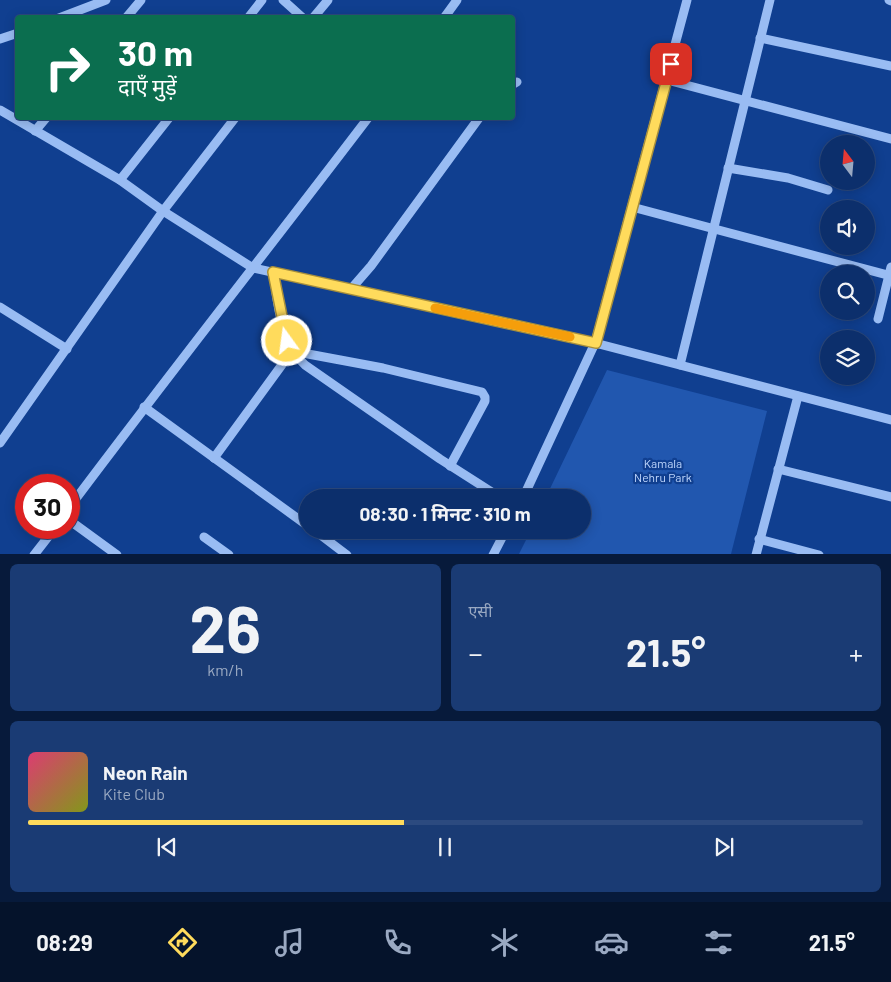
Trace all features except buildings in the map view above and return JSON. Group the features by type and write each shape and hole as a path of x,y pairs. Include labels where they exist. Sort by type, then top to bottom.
{"street":[{"path":"67,15 106,0"},
{"path":"128,15 140,0"},
{"path":"250,15 262,0"},
{"path":"283,0 300,15"},
{"path":"316,15 328,0"},
{"path":"446,15 457,0"},
{"path":"527,489 596,343 687,0"},
{"path":"680,366 770,0"},
{"path":"0,39 15,34"},
{"path":"760,38 891,66"},
{"path":"667,80 891,139"},
{"path":"0,110 15,119"},
{"path":"17,120 120,180 163,211 253,268 596,343 891,420"},
{"path":"35,131 44,120"},
{"path":"120,180 167,120"},
{"path":"0,443 163,211 233,120"},
{"path":"80,493 144,407 366,120"},
{"path":"351,289 377,258 478,120"},
{"path":"728,168 788,178 820,188"},
{"path":"632,207 890,273 878,319"},
{"path":"273,272 287,341 292,351 305,365 450,466 487,489"},
{"path":"0,307 66,349"},
{"path":"214,458 292,351"},
{"path":"292,351 383,368 482,392 485,401 450,466"},
{"path":"756,554 798,396"},
{"path":"144,407 299,519"},
{"path":"778,469 891,497"},
{"path":"80,528 117,554"},
{"path":"204,536 229,554"},
{"path":"34,554 46,539"},
{"path":"326,539 347,554"},
{"path":"493,554 501,539"},
{"path":"759,539 819,554"}],"green space":[{"name":"Kamala Nehru Park","path":"607,370 767,411 731,554 519,554 526,539 591,539 591,489 550,489"}],"slow traffic":[{"path":"435,308 570,337"}],"route":[{"path":"287,341 273,272 596,343 671,64"}]}
